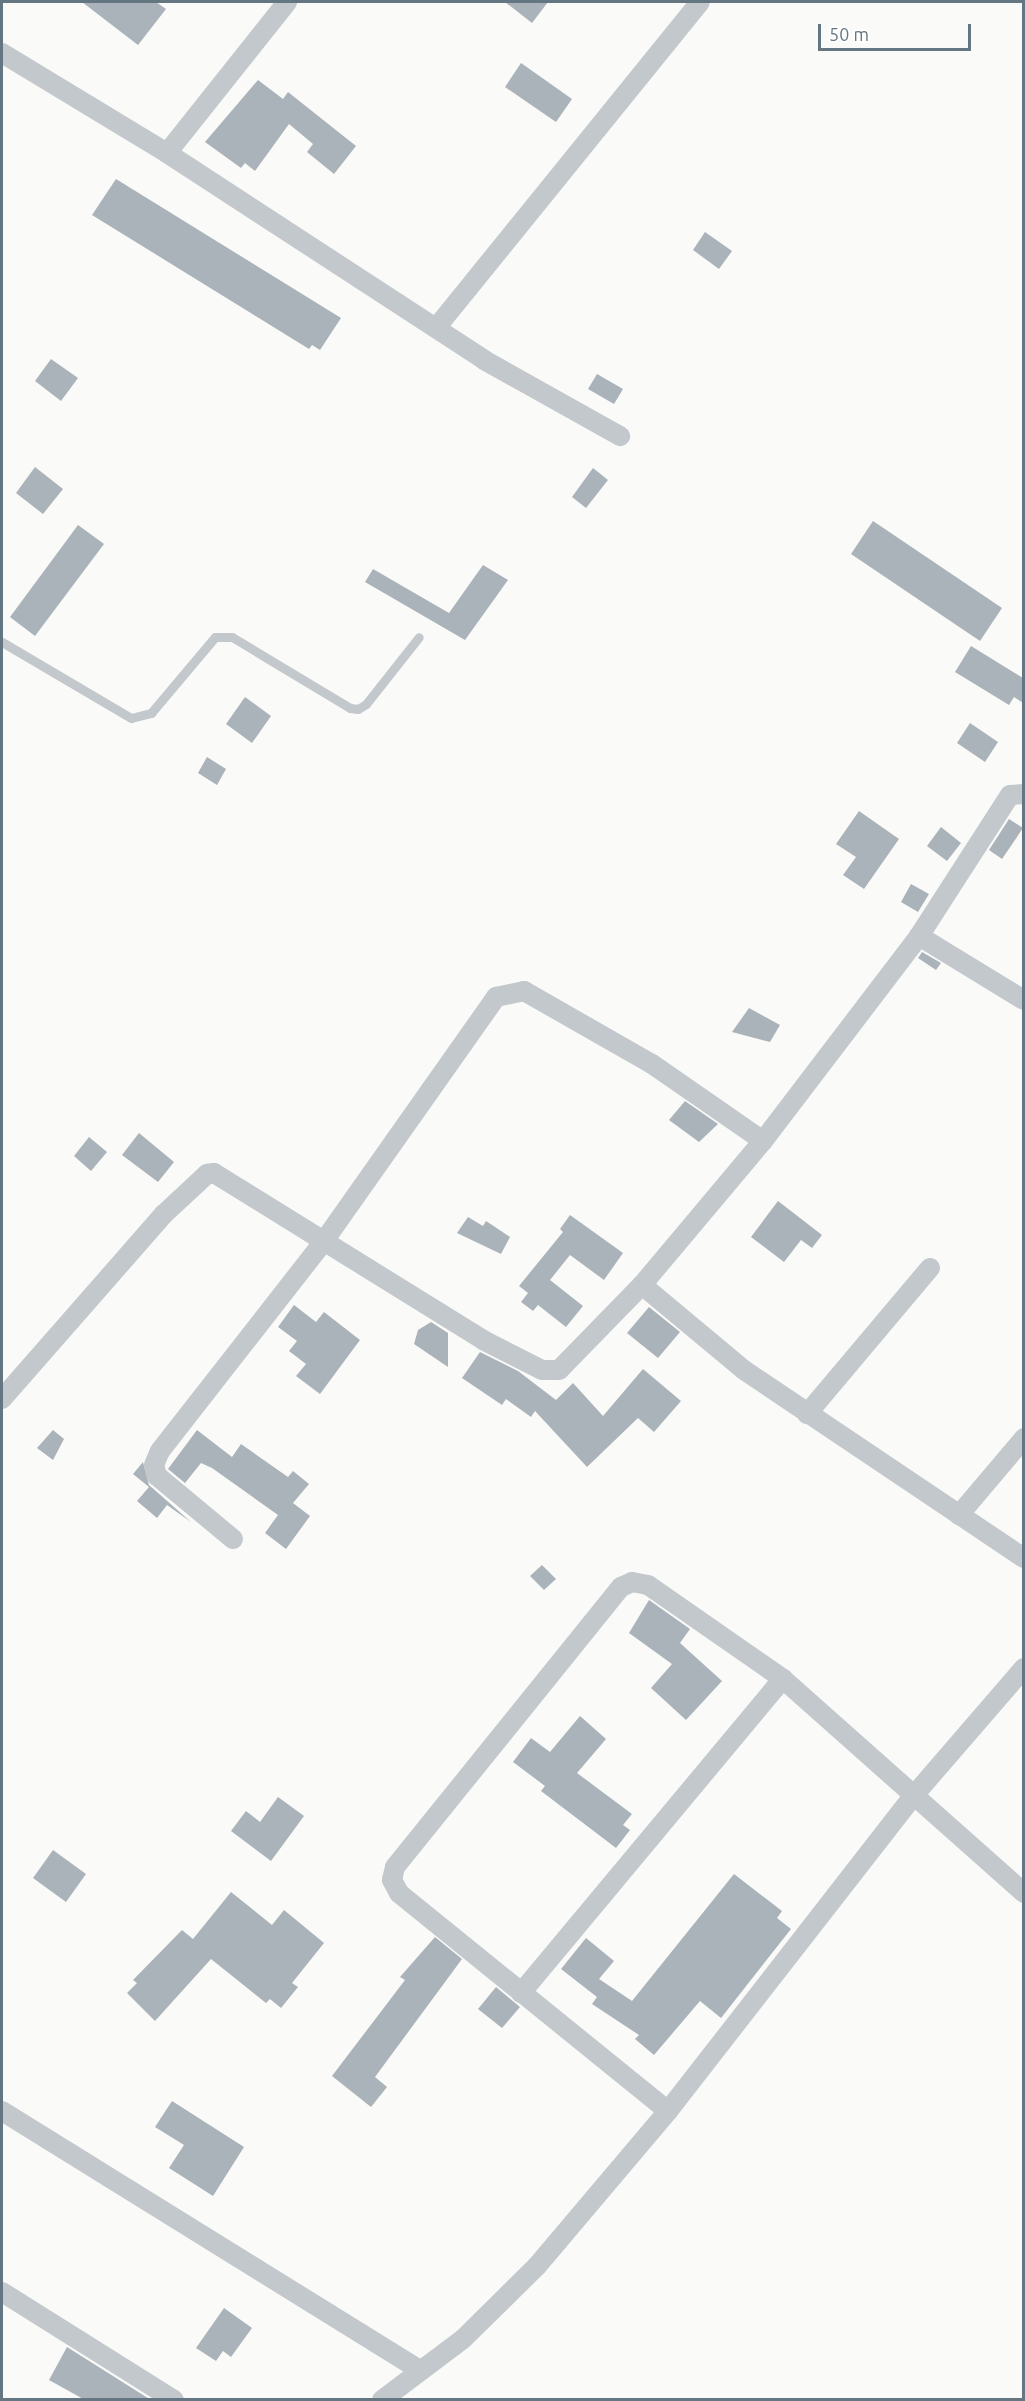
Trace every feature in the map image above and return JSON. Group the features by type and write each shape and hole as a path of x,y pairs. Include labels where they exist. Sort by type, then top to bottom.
{"street":[{"path":"167,153 287,2"},
{"path":"436,328 700,2"},
{"path":"2,53 167,153 484,360 620,436"},
{"path":"2,1399 164,1214 207,1174 220,1176 483,1340 542,1370 559,1370 570,1362 642,1285 763,1141 919,936 1010,795 1023,794"},
{"path":"919,936 1023,1000"},
{"path":"233,1539 158,1476 154,1465 160,1451 324,1241 495,997 510,991 524,991 652,1064 763,1141"},
{"path":"807,1414 930,1268"},
{"path":"642,1285 744,1370 1023,1558"},
{"path":"959,1515 1023,1438"},
{"path":"668,2111 399,1893 392,1880 395,1867 621,1587 632,1582 648,1585 783,1679 916,1793 1023,1893"},
{"path":"382,2400 498,2308 668,2111 916,1793 1023,1668"},
{"path":"521,1993 783,1679"},
{"path":"2,2111 420,2370"},
{"path":"2,2292 174,2400"}],"lane":[{"path":"2,642 131,718 151,713 215,637 232,637 350,708 358,709 366,704 419,637"}],"building":[{"path":"82,2 156,2 166,9 138,45"},
{"path":"505,2 548,2 532,23"},
{"path":"521,63 572,99 556,122 505,87"},
{"path":"258,80 283,99 288,92 356,146 334,174 307,152 313,144 289,124 255,171 245,163 241,168 205,142"},
{"path":"116,179 341,318 320,350 312,345 309,349 92,215"},
{"path":"705,232 732,251 719,269 693,250"},
{"path":"51,359 78,378 61,401 35,381"},
{"path":"597,374 623,389 614,404 588,389"},
{"path":"35,467 63,489 43,514 16,493"},
{"path":"593,468 608,480 586,508 572,497"},
{"path":"873,521 1002,608 980,641 851,554"},
{"path":"78,525 104,544 35,636 10,617"},
{"path":"483,565 508,580 465,640 365,582 373,569 449,613"},
{"path":"971,646 1023,678 1023,703 1014,697 1009,705 955,672"},
{"path":"245,697 271,716 252,743 226,724"},
{"path":"970,723 998,742 985,762 957,743"},
{"path":"207,757 226,769 217,785 198,773"},
{"path":"859,811 899,839 864,889 843,875 856,857 836,844"},
{"path":"1009,819 1023,828 1002,859 989,850"},
{"path":"941,827 961,843 947,861 927,846"},
{"path":"911,884 929,894 918,912 901,902"},
{"path":"922,952 941,963 936,970 918,958"},
{"path":"749,1008 780,1025 770,1042 732,1032"},
{"path":"685,1101 718,1124 699,1142 669,1120"},
{"path":"139,1133 174,1162 158,1182 122,1155"},
{"path":"89,1137 107,1152 91,1171 74,1156"},
{"path":"778,1201 822,1235 812,1248 801,1240 784,1262 751,1237"},
{"path":"570,1215 623,1253 604,1280 570,1255 550,1280 583,1306 566,1327 538,1305 533,1311 521,1302 528,1293 519,1286 563,1232 560,1229"},
{"path":"468,1217 483,1226 486,1221 510,1237 501,1254 457,1233"},
{"path":"294,1305 316,1322 324,1312 360,1340 320,1394 296,1376 306,1364 289,1351 297,1341 278,1327"},
{"path":"649,1307 680,1332 658,1358 627,1333"},
{"path":"431,1322 448,1333 448,1367 414,1344 418,1330"},
{"path":"480,1352 518,1371 556,1400 573,1383 603,1416 643,1369 681,1401 654,1432 638,1418 587,1467 535,1411 531,1417 506,1399 502,1405 462,1378"},
{"path":"53,1430 64,1439 53,1460 37,1448"},
{"path":"197,1430 232,1457 241,1444 288,1477 293,1471 309,1484 293,1503 310,1516 286,1549 265,1533 278,1515 212,1468 201,1463 185,1483 168,1469"},
{"path":"143,1462 149,1485 191,1522 167,1505 157,1518 137,1501 149,1487 133,1474"},
{"path":"542,1565 556,1579 544,1590 530,1576"},
{"path":"649,1600 690,1629 680,1643 722,1681 686,1720 651,1688 672,1664 629,1633"},
{"path":"580,1716 606,1739 577,1773 632,1814 623,1825 630,1830 616,1848 541,1791 545,1786 513,1762 531,1738 550,1752"},
{"path":"278,1797 304,1816 271,1861 231,1831 246,1811 260,1822"},
{"path":"53,1850 86,1874 66,1902 33,1878"},
{"path":"734,1874 782,1911 777,1918 791,1929 721,2018 700,2001 654,2055 635,2039 639,2035 592,2004 597,1997 561,1969 586,1938 614,1961 599,1979 632,2001"},
{"path":"231,1892 272,1925 284,1910 324,1943 292,1983 298,1987 281,2008 270,1999 266,2003 211,1959 155,2021 127,1993 137,1983 133,1980 182,1930 193,1939"},
{"path":"435,1937 462,1959 375,2077 387,2087 371,2107 332,2076 405,1980 400,1977"},
{"path":"496,1987 520,2007 502,2028 478,2009"},
{"path":"172,2101 244,2147 213,2196 169,2168 184,2145 155,2127"},
{"path":"224,2308 252,2328 231,2357 223,2351 216,2361 196,2348"},
{"path":"67,2347 151,2400 85,2400 49,2380"}]}
